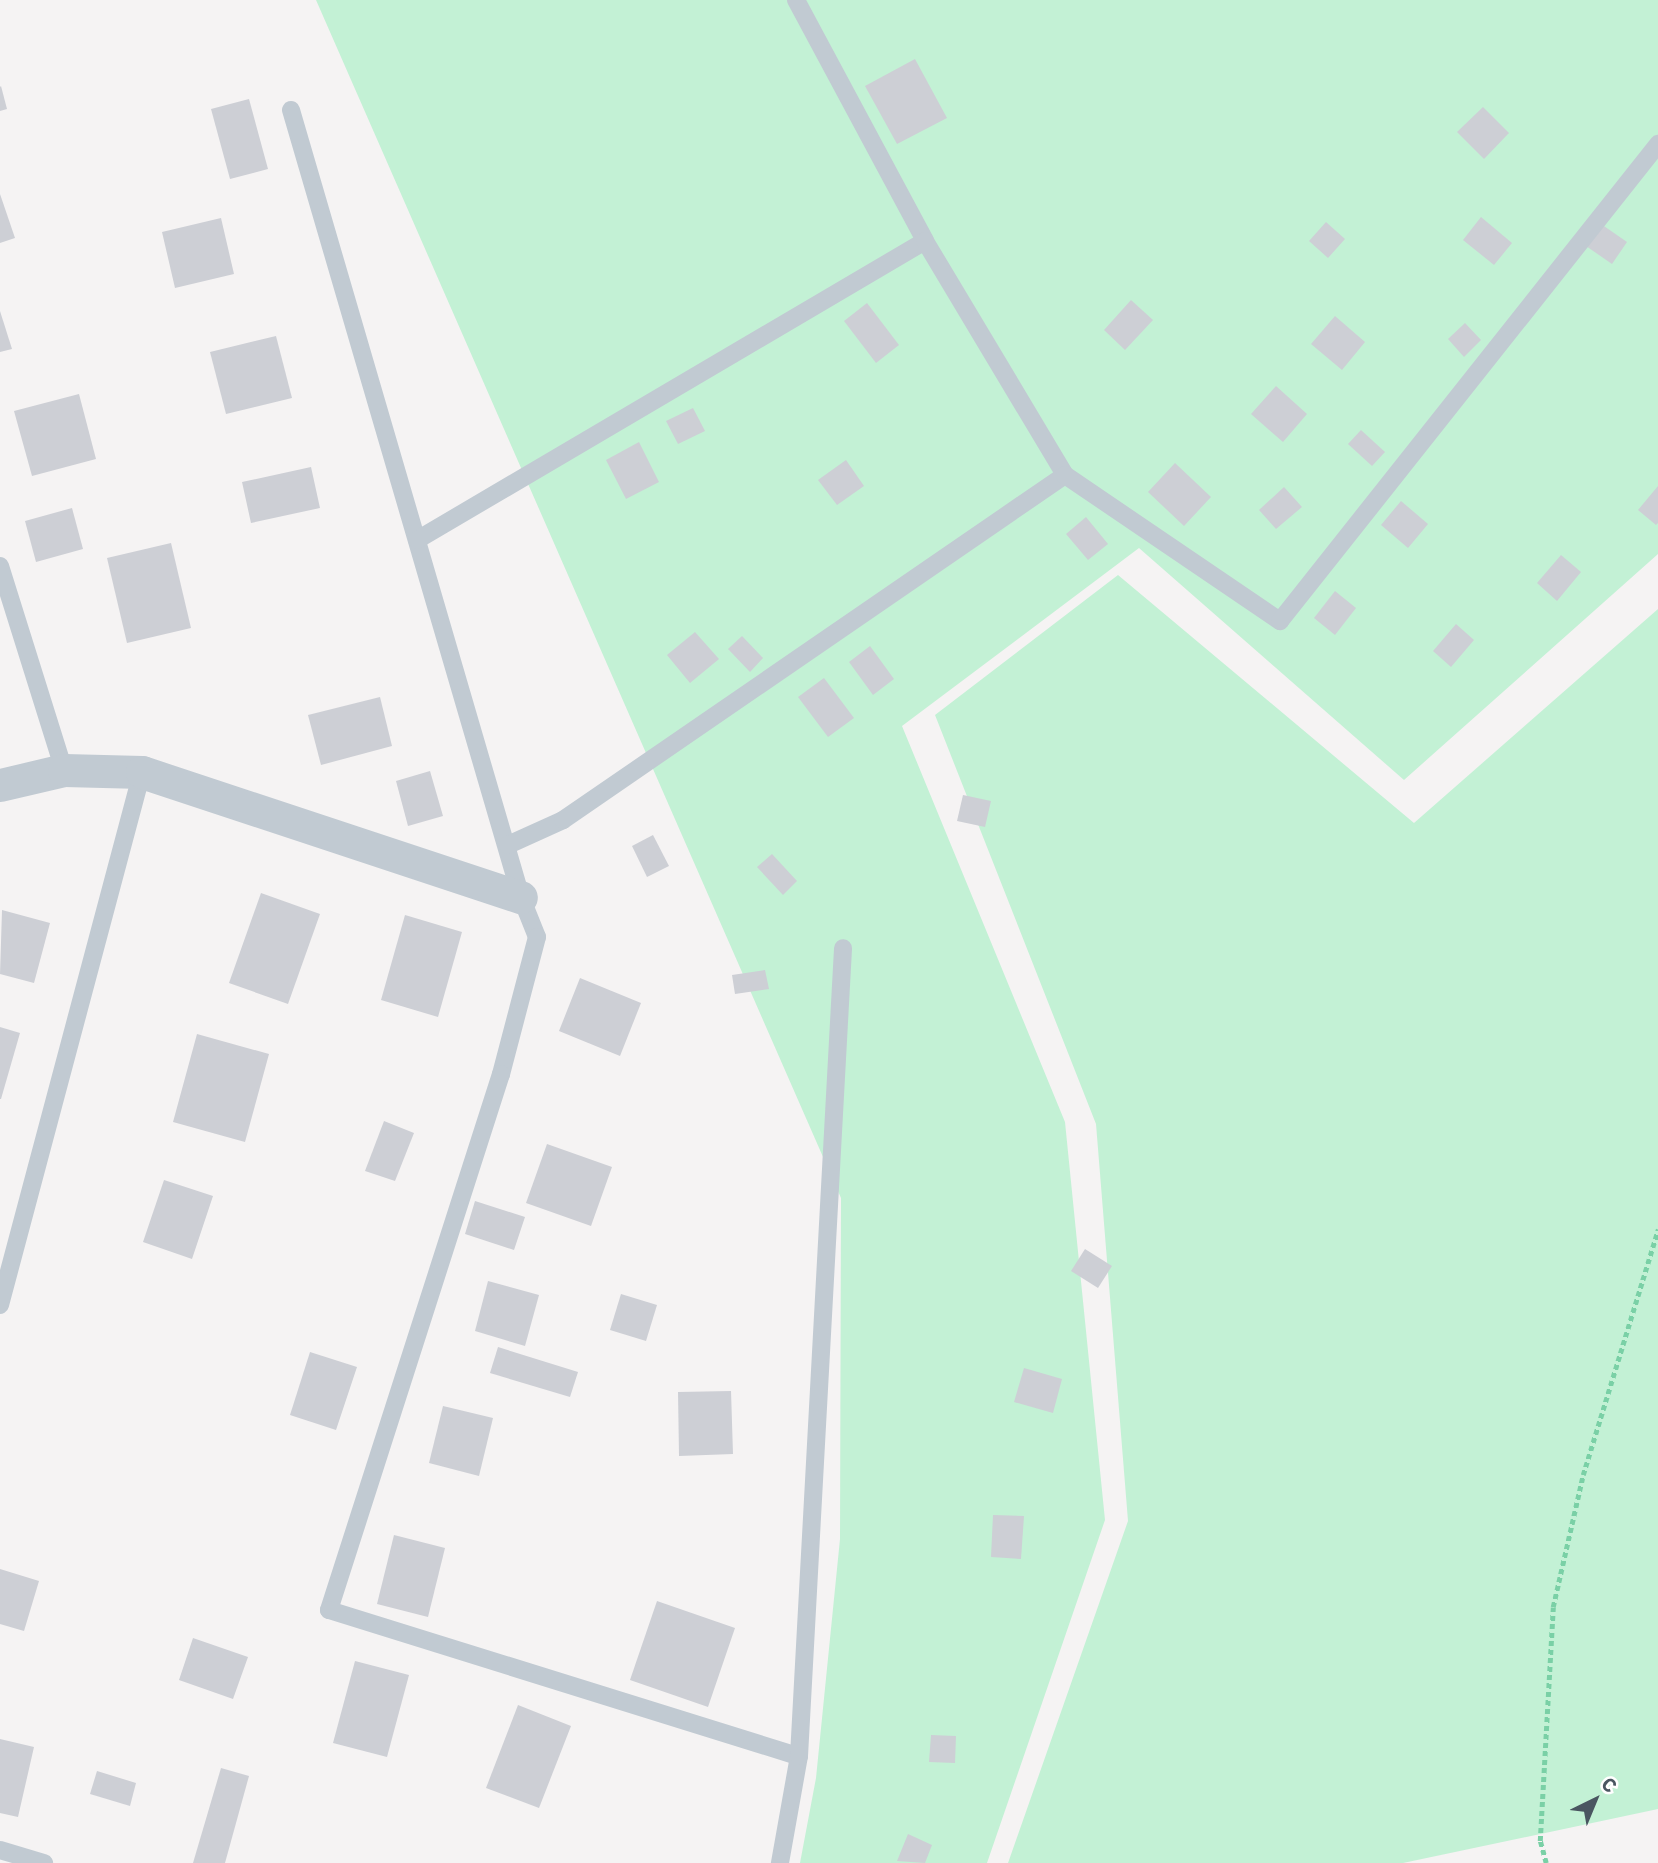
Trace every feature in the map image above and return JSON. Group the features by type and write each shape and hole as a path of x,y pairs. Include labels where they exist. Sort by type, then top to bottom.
{"street":[{"path":"0,785 64,770 142,772 521,897"}],"lane":[{"path":"796,0 925,241 1065,475 1280,621 1658,144"},
{"path":"291,110 508,845 521,897 537,937 500,1074 329,1610 799,1756"},
{"path":"418,540 925,241"},
{"path":"508,845 563,820 1065,475"},
{"path":"0,566 64,770"},
{"path":"0,1305 142,772"},
{"path":"780,1863 799,1756 843,948"},
{"path":"0,1850 44,1863"}],"path":[{"path":"1546,1863 1540,1842 1553,1607 1583,1475 1658,1229"}],"green space":[{"path":"316,0 1658,0 1658,554 1404,780 1139,548 902,726 1065,1122 1105,1520 987,1863 800,1863 816,1778 840,1539 841,1198"},
{"path":"1118,575 1414,823 1658,609 1658,1809 1403,1863 1008,1863 1128,1521 1096,1124 935,715"}],"building":[{"path":"915,59 947,118 897,144 865,86"},
{"path":"0,87 7,109 0,111"},
{"path":"249,99 268,169 230,179 211,109"},
{"path":"1483,107 1509,133 1484,159 1457,132"},
{"path":"0,194 15,238 0,243"},
{"path":"1481,217 1512,243 1494,265 1463,240"},
{"path":"221,218 234,274 175,288 162,232"},
{"path":"1326,222 1345,239 1328,258 1309,241"},
{"path":"1601,224 1627,242 1612,264 1586,246"},
{"path":"1131,300 1153,320 1125,350 1104,330"},
{"path":"867,303 899,345 876,363 844,321"},
{"path":"0,311 12,349 0,352"},
{"path":"1335,316 1365,342 1342,370 1311,344"},
{"path":"1465,323 1481,340 1464,357 1448,339"},
{"path":"276,336 292,398 226,414 210,352"},
{"path":"1276,386 1307,414 1283,442 1251,414"},
{"path":"79,394 96,459 32,476 14,411"},
{"path":"693,408 705,431 678,444 666,421"},
{"path":"1361,430 1385,452 1372,466 1348,444"},
{"path":"639,442 659,482 626,499 606,460"},
{"path":"846,460 864,486 837,505 818,480"},
{"path":"1175,463 1211,497 1184,526 1148,492"},
{"path":"311,467 320,508 251,523 242,482"},
{"path":"1658,486 1658,523 1656,525 1638,510"},
{"path":"1284,487 1302,507 1276,529 1259,510"},
{"path":"1401,501 1428,524 1408,548 1381,525"},
{"path":"72,508 83,549 36,562 25,521"},
{"path":"1086,517 1108,544 1088,560 1066,534"},
{"path":"171,543 191,628 127,643 107,558"},
{"path":"1561,555 1581,572 1557,601 1537,583"},
{"path":"1335,591 1356,608 1335,635 1314,618"},
{"path":"1456,624 1474,640 1451,667 1433,651"},
{"path":"695,632 719,659 690,683 667,655"},
{"path":"742,636 763,658 750,672 728,649"},
{"path":"870,646 894,679 873,695 849,662"},
{"path":"824,678 854,718 828,737 798,697"},
{"path":"380,697 392,746 321,765 308,715"},
{"path":"430,771 443,816 408,826 396,781"},
{"path":"963,795 991,801 985,827 957,821"},
{"path":"653,835 669,866 647,877 632,846"},
{"path":"772,854 797,881 783,895 757,867"},
{"path":"261,893 320,914 288,1004 229,983"},
{"path":"2,910 50,923 34,983 0,974"},
{"path":"405,915 462,932 438,1017 381,1000"},
{"path":"765,970 769,989 735,994 732,975"},
{"path":"580,978 641,1003 620,1056 559,1031"},
{"path":"0,1027 20,1033 1,1099 0,1099"},
{"path":"197,1034 269,1054 245,1142 173,1122"},
{"path":"384,1121 414,1133 395,1181 365,1171"},
{"path":"547,1144 612,1167 591,1226 526,1203"},
{"path":"164,1180 213,1196 192,1259 143,1242"},
{"path":"475,1201 525,1217 514,1250 465,1234"},
{"path":"1085,1249 1112,1266 1098,1288 1071,1271"},
{"path":"488,1281 539,1295 525,1346 475,1331"},
{"path":"621,1294 657,1305 646,1341 610,1330"},
{"path":"498,1347 578,1372 570,1397 490,1373"},
{"path":"310,1352 357,1367 336,1430 290,1415"},
{"path":"1024,1368 1062,1379 1053,1413 1014,1402"},
{"path":"731,1391 733,1454 679,1456 678,1392"},
{"path":"443,1406 493,1418 479,1476 429,1463"},
{"path":"993,1515 1024,1516 1021,1559 991,1557"},
{"path":"394,1535 445,1548 428,1617 377,1604"},
{"path":"0,1569 39,1581 24,1631 0,1624"},
{"path":"657,1601 735,1628 708,1707 630,1680"},
{"path":"193,1638 248,1657 233,1699 179,1680"},
{"path":"355,1661 409,1675 387,1757 333,1743"},
{"path":"518,1705 571,1726 539,1808 486,1788"},
{"path":"931,1735 956,1736 955,1763 929,1762"},
{"path":"0,1739 34,1747 18,1817 0,1813"},
{"path":"221,1768 249,1776 225,1863 193,1863"},
{"path":"97,1771 136,1783 130,1806 90,1794"},
{"path":"908,1834 932,1845 925,1863 897,1861"}]}
